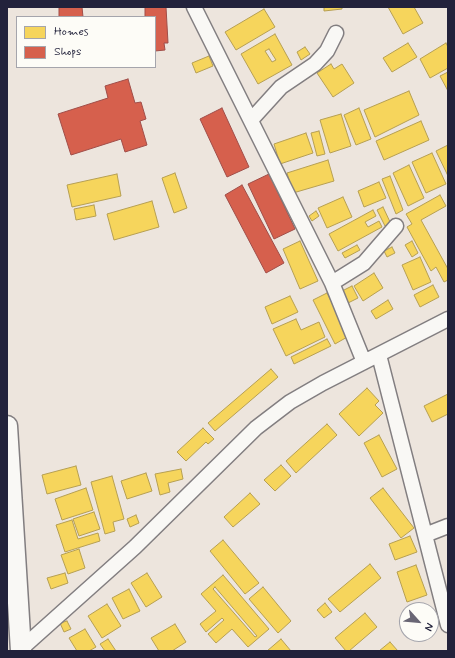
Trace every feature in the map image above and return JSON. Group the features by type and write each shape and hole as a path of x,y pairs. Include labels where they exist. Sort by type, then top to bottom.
{"highway":[{"path":"7,426 12,592 21,650"}],"street":[{"path":"194,7 332,283 364,362"},
{"path":"251,120 281,87 316,64 327,51 336,34"},
{"path":"332,283 364,263 396,226"},
{"path":"21,650 135,546 256,428 290,402 448,319"},
{"path":"379,355 448,625"},
{"path":"425,535 448,526"}],"building: Homes":[{"path":"324,7 342,7 342,9 324,11"},
{"path":"388,7 414,7 423,23 403,34"},
{"path":"264,9 275,27 236,50 225,32"},
{"path":"275,34 292,65 258,84 241,54","holes":["269,49 276,60 272,62 265,51"]},
{"path":"408,43 417,57 392,72 383,58"},
{"path":"446,43 448,47 448,68 430,78 420,59"},
{"path":"305,47 310,54 301,60 297,52"},
{"path":"209,56 213,66 196,73 192,63"},
{"path":"331,64 334,69 342,64 354,83 333,97 317,73"},
{"path":"448,72 448,91 440,76"},
{"path":"409,91 419,115 375,137 364,110"},
{"path":"359,108 371,139 356,145 344,115"},
{"path":"341,114 351,146 330,153 320,120"},
{"path":"421,121 429,140 384,160 376,141"},
{"path":"319,131 325,154 317,156 311,133"},
{"path":"306,133 313,153 280,164 274,144"},
{"path":"448,145 448,176 436,151"},
{"path":"432,153 446,184 426,193 412,162"},
{"path":"328,160 334,181 293,193 287,173"},
{"path":"409,165 424,198 408,206 393,173"},
{"path":"175,173 187,208 174,213 162,178"},
{"path":"117,174 121,196 72,207 67,185"},
{"path":"390,176 403,210 396,214 382,179"},
{"path":"379,182 386,198 364,207 358,191"},
{"path":"440,195 446,206 421,220 448,269 448,280 444,282 436,267 431,271 407,227 412,224 406,214"},
{"path":"343,197 352,217 327,228 318,208"},
{"path":"152,201 159,227 114,240 107,214"},
{"path":"94,205 96,216 76,220 74,209"},
{"path":"383,207 391,224 385,226 377,210"},
{"path":"373,210 376,216 365,222 368,227 379,221 382,227 338,251 329,234"},
{"path":"316,211 319,216 312,221 309,216"},
{"path":"300,241 318,281 300,289 283,249"},
{"path":"412,241 418,253 412,257 405,245"},
{"path":"357,245 360,250 345,258 342,253"},
{"path":"392,247 395,253 387,257 384,251"},
{"path":"420,257 431,282 413,290 402,265"},
{"path":"374,273 383,288 363,301 354,286"},
{"path":"433,285 439,297 420,307 414,295"},
{"path":"352,286 358,298 348,303 342,291"},
{"path":"327,293 349,336 335,344 313,300"},
{"path":"290,296 298,312 272,324 265,307"},
{"path":"388,300 393,309 376,319 371,311"},
{"path":"296,319 301,330 319,322 325,337 286,356 273,329"},
{"path":"327,339 331,346 294,364 291,357"},
{"path":"271,369 278,377 215,431 208,423"},
{"path":"367,388 379,401 375,405 383,413 359,436 339,414"},
{"path":"448,394 448,414 432,422 424,406"},
{"path":"327,424 337,435 296,473 286,461"},
{"path":"203,428 214,439 208,444 206,442 186,461 177,452"},
{"path":"379,435 397,469 382,477 364,443"},
{"path":"281,465 291,476 275,491 264,480"},
{"path":"76,466 81,485 47,494 42,475"},
{"path":"181,469 183,479 168,483 170,492 160,495 155,474"},
{"path":"146,473 152,491 127,499 121,481"},
{"path":"112,476 124,519 113,522 115,531 105,534 91,482"},
{"path":"86,488 93,510 62,520 55,499"},
{"path":"383,488 414,528 401,538 370,498"},
{"path":"250,493 260,504 233,527 224,517"},
{"path":"94,512 100,529 79,536 73,519"},
{"path":"136,515 139,523 130,527 127,519"},
{"path":"72,520 78,539 98,533 100,541 65,552 56,525"},
{"path":"410,536 417,552 395,560 389,544"},
{"path":"223,540 259,583 245,594 210,551"},
{"path":"79,549 85,568 68,574 61,555"},
{"path":"370,564 381,578 340,612 328,599"},
{"path":"416,565 427,595 407,602 397,572"},
{"path":"65,573 68,583 51,589 47,578"},
{"path":"147,573 162,597 146,607 131,583"},
{"path":"223,575 269,629 248,647 232,629 216,643 208,634 224,620 222,618 206,632 200,624 216,611 201,594","holes":["215,587 257,636 255,637 213,589"]},
{"path":"263,587 291,621 278,633 249,599"},
{"path":"129,589 140,611 123,619 112,598"},
{"path":"325,603 332,612 324,618 317,610"},
{"path":"107,604 121,626 102,638 88,616"},
{"path":"365,613 377,627 349,651 346,651 335,638"},
{"path":"67,621 71,629 64,632 60,623"},
{"path":"175,624 186,642 172,651 159,651 151,638"},
{"path":"85,629 96,647 89,651 77,651 69,638"},
{"path":"108,639 116,651 105,651 100,644"},
{"path":"281,639 291,651 267,651"},
{"path":"390,642 398,651 379,651"}],"building: Shops":[{"path":"59,7 82,7 83,16 59,16"},
{"path":"145,7 166,7 168,43 164,43 165,50 156,51 156,16 145,16"},
{"path":"128,79 135,103 141,102 146,119 140,121 147,145 125,152 121,139 71,155 58,114 108,98 105,86"},
{"path":"222,108 249,167 227,177 200,119"},
{"path":"269,174 295,229 274,239 248,184"},
{"path":"242,185 284,263 266,273 225,195"}]}
